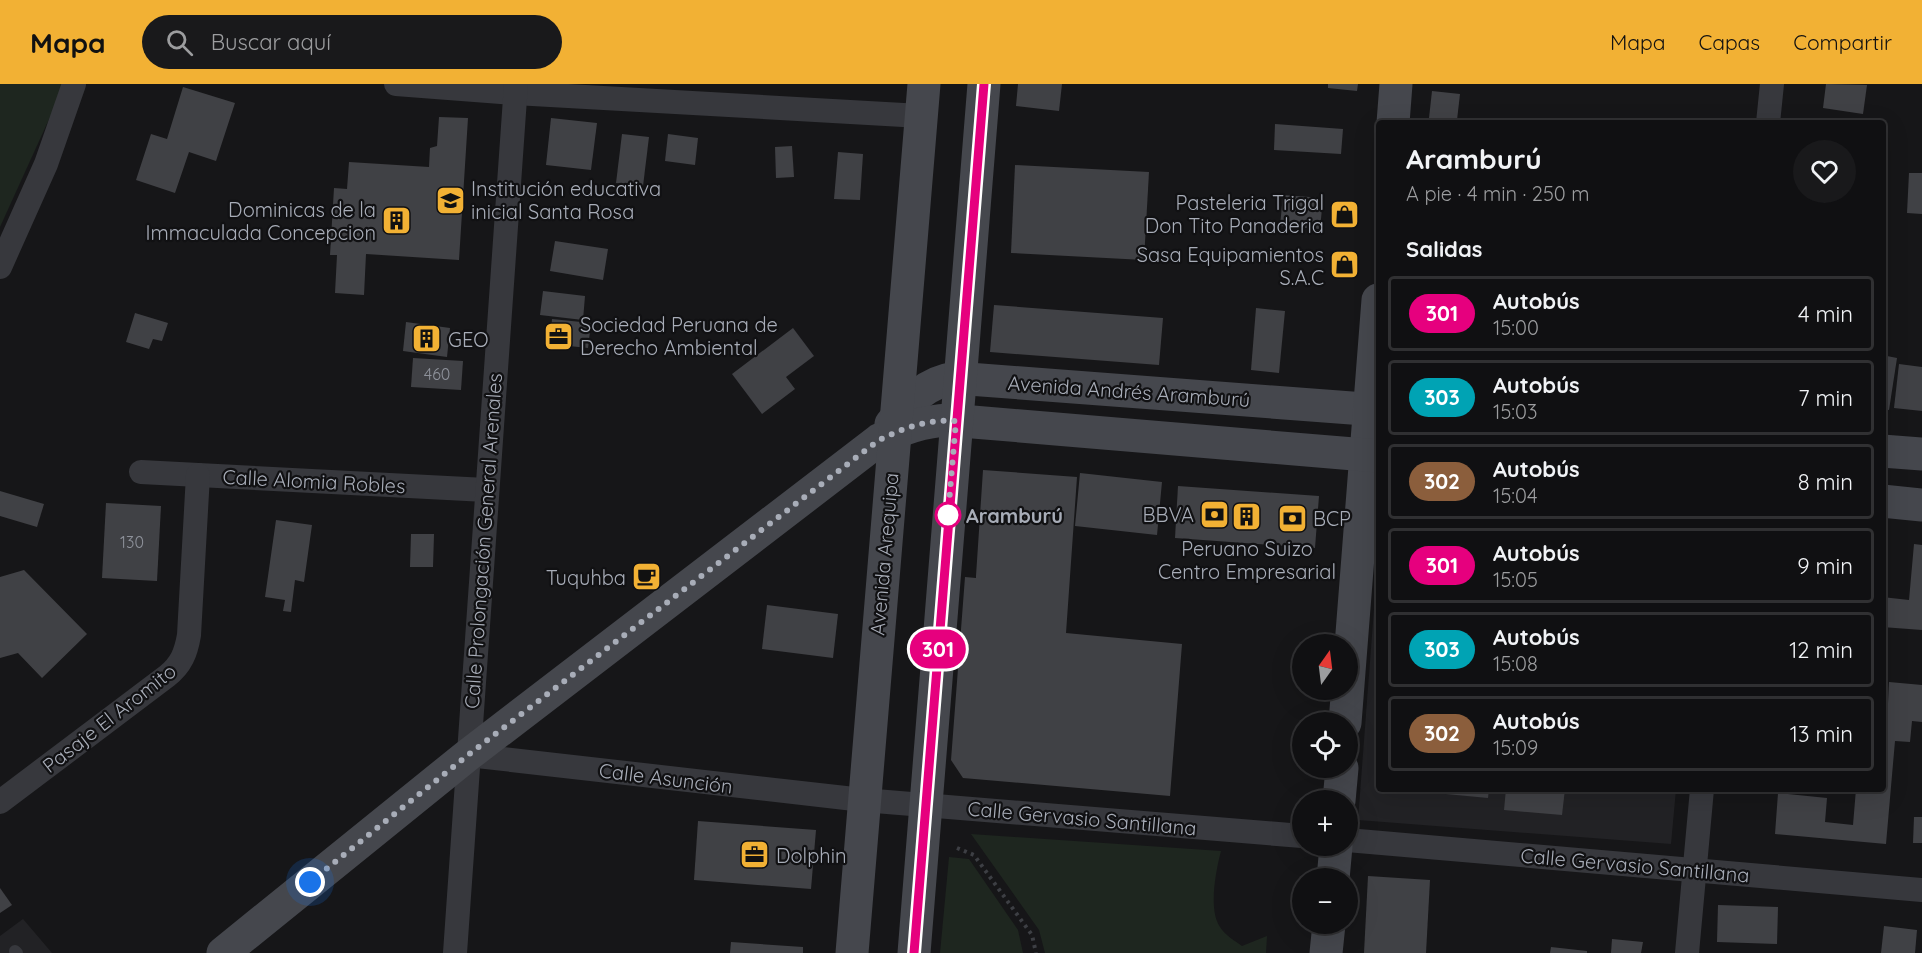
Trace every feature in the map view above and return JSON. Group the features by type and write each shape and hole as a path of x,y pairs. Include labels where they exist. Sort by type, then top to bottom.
{"main road":[{"name":"Avenida Arequipa","path":"852,953 889,431 924,84"},
{"path":"914,953 984,84"},
{"path":"1393,120 1396,84"},
{"path":"1346,712 1372,456 1376,355"},
{"name":"Avenida Andrés Aramburú","path":"889,431 926,387 940,380 960,378 1374,410"},
{"path":"223,953 468,755 889,431 921,423 956,421 1372,456"},
{"path":"1886,451 1922,454"},
{"path":"1886,501 1922,505"},
{"path":"1326,953 1328,934"}],"street":[{"path":"0,267 46,164 74,84"},
{"path":"396,84 515,89 921,116"},
{"path":"1768,120 1772,84"},
{"name":"Calle Prolongación General Arenales","path":"454,953 515,89"},
{"name":"Calle Alomia Robles","path":"141,472 486,490"},
{"name":"Pasaje El Aromito","path":"0,802 177,668 183,658 189,635 198,475"},
{"name":"Calle Asunción","path":"468,755 863,800"},
{"path":"1687,953 1702,792"},
{"name":"Calle Gervasio Santillana","path":"863,800 1292,835"},
{"name":"Calle Gervasio Santillana","path":"1358,841 1922,890"}],"path":[{"path":"957,848 974,855 1032,934 1036,953"}],"shaded area":[{"path":"0,84 65,84 0,227"},
{"path":"1376,582 1376,792 1676,792 1671,844 1358,820"},
{"path":"971,834 1221,851 1214,890 1216,920 1230,938 1242,946 1267,936 1266,953 1045,953 1039,930"},
{"path":"949,857 969,859 1018,930 1023,953 940,953"},
{"path":"23,919 52,953 0,953 0,936"}],"building":[{"path":"1018,84 1062,84 1059,111 1016,106"},
{"path":"1328,84 1358,84 1357,91 1328,88"},
{"path":"1826,84 1867,85 1863,114 1823,108"},
{"path":"183,87 235,103 216,161 189,152 175,193 136,180 151,134 167,139"},
{"path":"1432,91 1460,94 1457,120 1429,118"},
{"name":"Dominicas de la Immaculada Concepcion","path":"439,117 468,118 459,260 366,254 364,295 335,293 337,255 330,255 334,188 347,189 349,162 429,167 430,148 437,146"},
{"path":"551,118 597,123 591,170 546,165"},
{"path":"1275,124 1343,129 1341,154 1274,150"},
{"path":"622,134 649,137 643,186 616,183"},
{"path":"668,134 698,138 695,165 665,161"},
{"path":"792,146 794,177 776,178 775,147"},
{"path":"838,152 863,154 860,200 834,199"},
{"path":"1015,165 1149,172 1144,260 1011,253"},
{"path":"1909,173 1922,173 1922,214 1907,213"},
{"path":"1283,195 1323,198 1320,229 1280,226"},
{"path":"555,241 608,249 603,280 550,271"},
{"path":"543,291 585,296 583,320 540,315"},
{"path":"994,305 1163,318 1159,365 990,352"},
{"path":"1256,308 1285,311 1279,373 1251,370"},
{"path":"135,313 168,323 162,341 153,339 149,349 126,342"},
{"path":"552,319 591,323 588,348 550,344"},
{"name":"GEO","path":"406,322 450,328 447,357 403,351"},
{"path":"793,328 814,356 786,377 795,389 762,414 732,374"},
{"path":"1886,356 1897,358 1889,410 1886,410"},
{"path":"413,358 463,361 461,390 411,387"},
{"path":"1899,364 1922,367 1922,411 1894,408"},
{"path":"983,470 1077,477 1066,633 1182,644 1170,796 963,778 951,760 965,577 976,578"},
{"path":"1080,473 1162,482 1157,535 1075,526"},
{"name":"Peruano Suizo Centro Empresarial","path":"1178,486 1319,496 1315,548 1175,538"},
{"path":"0,491 44,504 37,527 0,516"},
{"path":"106,503 161,506 157,581 102,578"},
{"path":"276,520 312,525 304,582 295,580 291,612 283,611 285,600 265,597"},
{"path":"411,534 434,534 433,567 410,567"},
{"path":"1914,544 1922,545 1922,630 1886,627 1886,597 1909,600"},
{"path":"24,570 87,634 42,678 18,653 0,658 0,577"},
{"path":"767,605 838,614 833,658 762,649"},
{"path":"1889,682 1922,685 1922,722 1912,721 1910,742 1895,741 1886,844 1775,834 1778,793 1827,798 1825,822 1853,825 1856,792 1886,792 1886,703 1888,703"},
{"path":"1425,792 1489,792 1488,798"},
{"path":"1506,792 1565,792 1562,815 1504,810"},
{"path":"1914,817 1922,817 1922,843 1913,843"},
{"name":"Dolphin","path":"698,821 816,830 811,889 694,880"},
{"path":"1368,876 1430,880 1426,953 1364,953"},
{"path":"0,888 12,905 0,913"},
{"path":"1718,905 1778,907 1777,944 1717,942"},
{"path":"1884,926 1917,930 1915,953 1881,953"},
{"path":"1612,939 1643,942 1641,953 1611,953"},
{"path":"731,942 803,947 803,953 730,953"},
{"path":"1551,947 1587,951 1587,953 1550,953"}],"bus line":[{"name":"301","path":"914,953 984,84"}],"place":[{"name":"Institución educativa inicial Santa Rosa","path":"450,200"},
{"name":"Pasteleria Trigal Don Tito Panaderia","path":"1345,214"},
{"name":"Dominicas de la Immaculada Concepcion","path":"397,221"},
{"name":"Sasa Equipamientos S.A.C","path":"1345,265"},
{"name":"Sociedad Peruana de Derecho Ambiental","path":"559,336"},
{"name":"GEO","path":"427,339"},
{"name":"BBVA","path":"1215,514"},
{"name":"Aramburú","path":"948,515"},
{"name":"Peruano Suizo Centro Empresarial","path":"1247,517"},
{"name":"BCP","path":"1292,518"},
{"name":"Tuquhba","path":"647,577"},
{"name":"Dolphin","path":"755,855"}],"route":[{"path":"310,882 468,755 879,440 916,424 939,420 956,421 948,515"}]}
